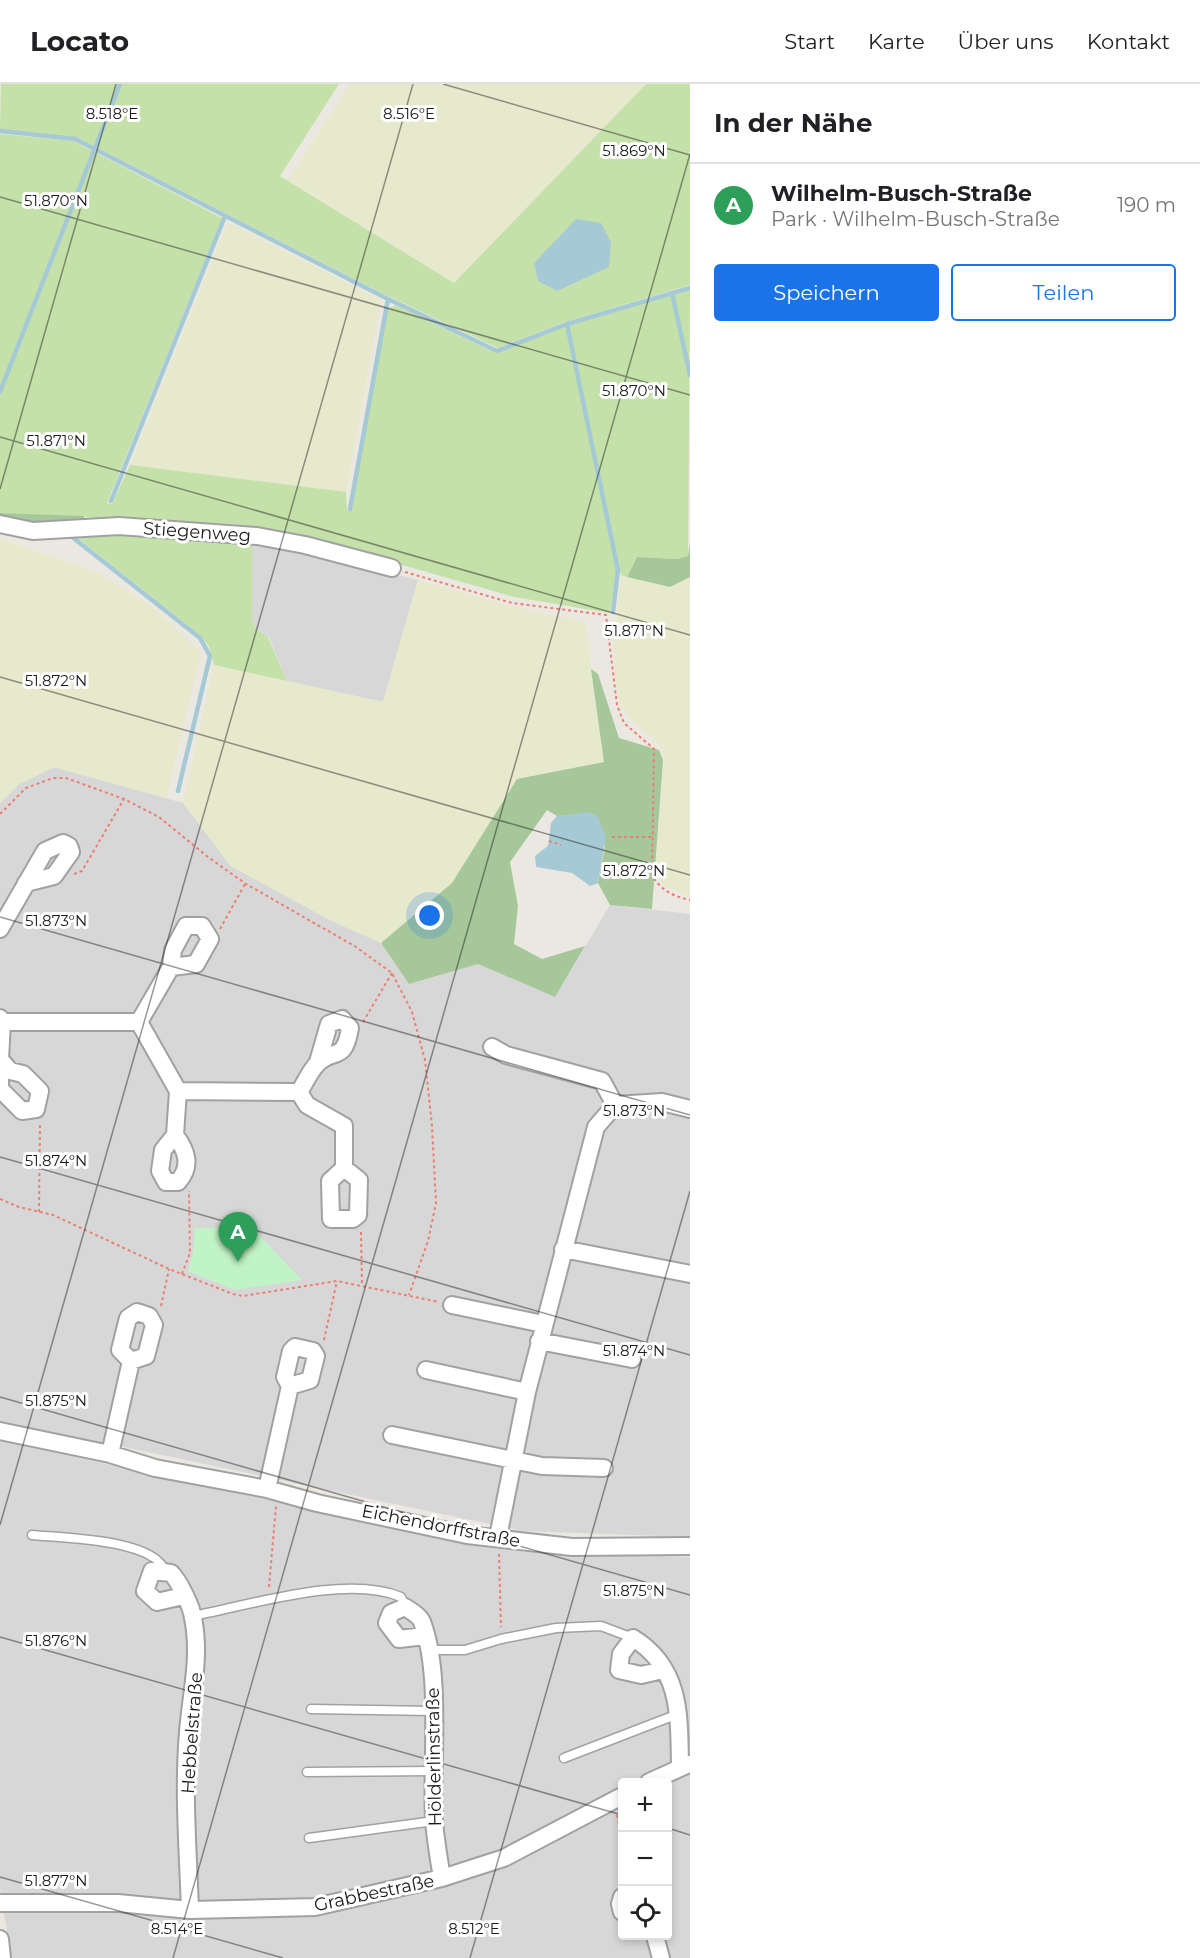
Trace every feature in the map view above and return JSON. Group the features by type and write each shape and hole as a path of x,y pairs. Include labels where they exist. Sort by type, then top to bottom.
{"street":[{"name":"Stiegenweg","path":"0,524 33,531 119,526 257,536 305,545 392,568"},
{"path":"0,929 45,851 63,843 69,846 71,852 54,876 26,884"},
{"path":"139,1022 171,967 172,950 186,926 202,926 210,939 196,964 171,967"},
{"path":"0,1059 10,1071 23,1074 40,1091 36,1109 22,1111 0,1089 0,1059 1,1020 139,1022"},
{"path":"139,1022 178,1091 175,1135 163,1150 160,1171 166,1182 178,1182 185,1174 187,1152 175,1135"},
{"path":"299,1092 318,1062 339,1054 348,1042 350,1028"},
{"path":"492,1047 506,1055 602,1081 615,1105"},
{"path":"178,1091 299,1092"},
{"path":"299,1092 307,1105 344,1126 344,1168 330,1181 331,1219 353,1219 358,1215 359,1180 344,1168"},
{"path":"498,1537 512,1461 543,1324 596,1127 615,1105 662,1102 690,1109"},
{"path":"563,1249 690,1275"},
{"path":"452,1305 543,1324"},
{"path":"137,1312 149,1316 154,1324 146,1356 131,1361 120,1350 128,1318 137,1312"},
{"path":"539,1341 632,1359"},
{"path":"272,1490 290,1386 285,1377 291,1351 295,1347 313,1351 316,1356 310,1380 290,1386"},
{"path":"110,1454 131,1361"},
{"path":"426,1370 527,1392"},
{"name":"Eichendorffstraße","path":"0,1431 110,1454 155,1468 272,1490 467,1535 572,1547 690,1546"},
{"path":"392,1435 542,1466 604,1468"},
{"path":"165,1571 152,1571 146,1582 145,1591 150,1598 165,1602 183,1596"},
{"name":"Hebbelstraße","path":"165,1571 177,1580 193,1616 196,1671 188,1731 186,1791 190,1910"},
{"path":"405,1607 391,1613 387,1623 399,1640 427,1643"},
{"name":"Hölderlinstraße","path":"405,1607 422,1620 432,1675 434,1821 442,1878"},
{"path":"657,1778 685,1765 674,1684 647,1647 633,1638 621,1654 619,1670 641,1675 663,1670"},
{"name":"Grabbestraße","path":"0,1903 118,1903 190,1910 315,1907 442,1878 504,1858 618,1798"},
{"path":"0,1939 3,1958"},
{"path":"656,1940 661,1958"}],"lane":[{"path":"32,1535 98,1541 144,1551 162,1563 165,1571"},
{"name":"Hölderlinstraße","path":"193,1616 330,1589 384,1590 401,1597 405,1607"},
{"path":"427,1643 465,1650 501,1638 556,1628 600,1626 633,1638"},
{"path":"311,1709 433,1711"},
{"path":"564,1758 678,1714"},
{"path":"308,1773 434,1771"},
{"path":"309,1838 434,1821"}],"path":[{"path":"392,568 512,603 606,615 617,705 624,723 654,749 652,876 659,886 672,896 690,900"},
{"path":"0,814 26,788 53,778 66,778 124,799 159,817 208,858 246,884 356,947 392,973 412,1012 424,1060 432,1126 436,1192 428,1241 409,1295"},
{"path":"54,876 66,878 82,871 124,799"},
{"path":"612,837 654,837"},
{"path":"549,841 561,845"},
{"path":"210,939 219,930 246,884"},
{"path":"350,1028 362,1026 392,973"},
{"path":"36,1109 40,1117 39,1212"},
{"path":"182,1274 190,1253 190,1192 185,1174"},
{"path":"0,1199 53,1215 169,1269 243,1296 337,1281 452,1305"},
{"path":"358,1215 361,1223 362,1285"},
{"path":"151,1320 160,1313 169,1269"},
{"path":"316,1356 321,1351 337,1281"},
{"path":"268,1602 272,1490"},
{"path":"498,1537 501,1638"}],"shaded area":[{"path":"252,542 309,552 418,580 383,702 287,681 269,637 255,628 252,619"},
{"path":"54,767 183,803 231,866 328,919 381,943 409,984 478,964 555,997 610,905 690,914 690,1537 523,1531 0,1421 0,803 19,784"},
{"path":"0,1441 487,1547 542,1554 690,1557 690,1958 11,1958 0,1888"}],"green space":[{"path":"1,84 339,84 280,176 454,283 646,84 690,84 690,285 565,322 498,348 386,295 78,138 0,130"},
{"path":"350,84 646,84 454,283 288,180"},
{"path":"0,134 73,141 222,218 107,503 112,504 130,465 346,492 347,510 351,511 387,310 395,305 491,351 499,351 566,325 617,570 610,613 514,597 297,535 233,524 0,513"},
{"path":"228,222 381,300 346,492 130,465"},
{"path":"690,290 688,556 678,559 637,557 627,577 621,575 569,325"},
{"path":"0,513 84,516 84,522 43,525 0,516"},
{"path":"123,532 252,542 252,619 255,628 268,637 287,681 214,665 209,646 201,636 73,534"},
{"path":"0,539 97,572 154,608 201,652 166,798 54,767 19,784 0,803"},
{"path":"690,543 690,577 670,587 627,577 637,557 678,559 688,556"},
{"path":"621,575 670,587 690,577 690,897 664,885 655,874 664,758 660,745 629,718 620,704 615,683 614,641"},
{"path":"418,580 511,606 585,622 604,762 517,779 452,883 381,943 328,919 231,866 183,803 214,665 383,702"},
{"path":"591,669 598,674 619,738 659,750 663,760 652,909 610,905 598,883 605,846 588,813 557,816 547,810 510,862 518,906 514,944 542,959 585,946 555,997 478,964 409,984 381,943 452,883 517,779 604,762"},
{"path":"195,1228 252,1228 302,1280 235,1290 188,1271 193,1252"}],"water":[{"path":"576,219 601,223 611,242 609,267 557,291 538,281 534,263"},
{"path":"588,812 597,816 606,836 598,883 590,886 572,873 536,867 535,856 548,846 551,823 557,816"}],"waterway":[{"path":"0,392 120,84"},
{"path":"0,131 75,139 388,299 497,351 567,324 690,288"},
{"path":"111,501 225,216"},
{"path":"672,293 690,375"},
{"path":"350,509 388,299"},
{"path":"567,324 618,570 613,612"},
{"path":"71,536 200,638 210,656 178,791"}],"place":[{"name":"Wilhelm-Busch-Straße","path":"238,1262"}]}
